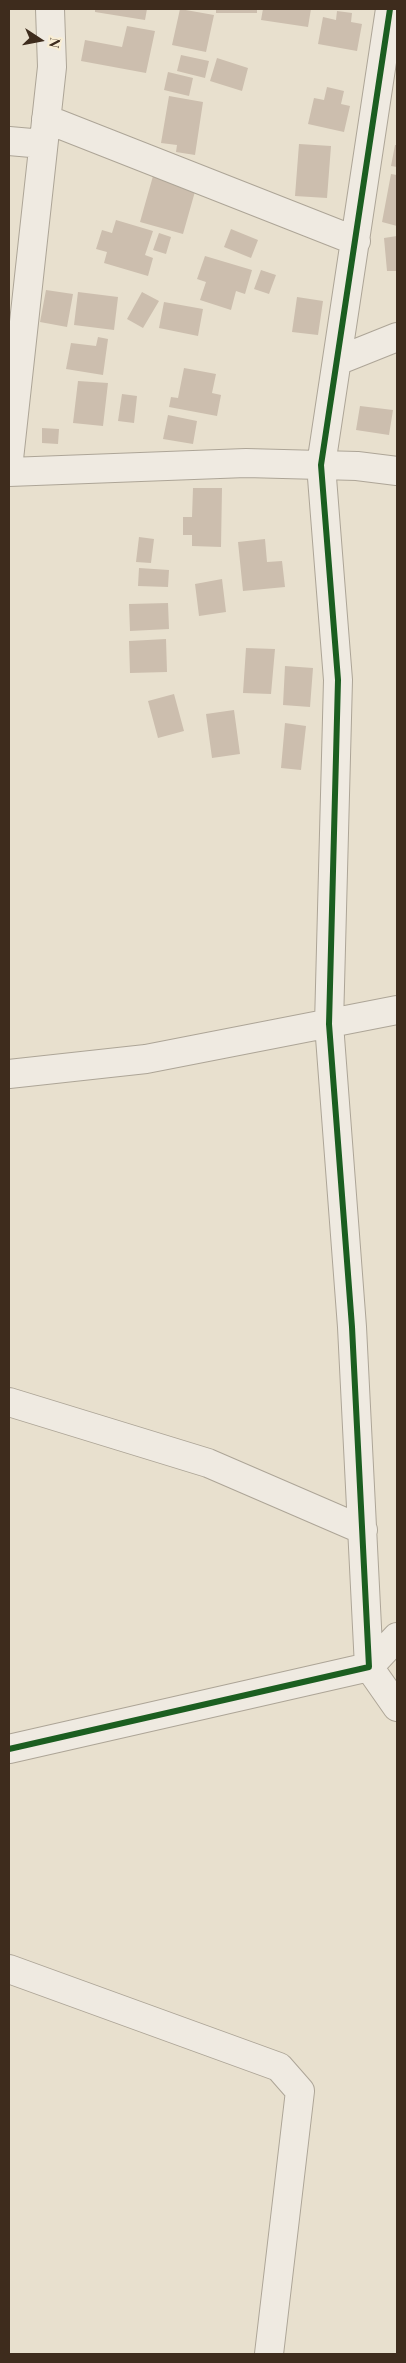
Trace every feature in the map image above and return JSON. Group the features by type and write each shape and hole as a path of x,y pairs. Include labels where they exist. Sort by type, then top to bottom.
{"street":[{"path":"9,459 52,67 50,9"},
{"path":"386,10 356,241 320,465 338,680 329,1024 352,1327 369,1667 397,1707"},
{"path":"9,141 45,131 356,241"},
{"path":"337,361 397,337"},
{"path":"9,472 246,463 357,466 397,471"},
{"path":"9,1074 146,1059 397,1010"},
{"path":"9,1402 208,1463 363,1530"},
{"path":"9,1749 369,1667 397,1638"},
{"path":"9,1969 280,2067 300,2091 269,2354"}],"building":[{"path":"95,9 147,9 145,20 95,12"},
{"path":"180,9 214,15 206,52 172,45"},
{"path":"216,9 257,9 257,13 216,13"},
{"path":"263,9 311,9 308,27 261,20"},
{"path":"337,11 352,13 351,22 362,24 357,51 318,44 323,17 336,20"},
{"path":"127,26 155,31 146,73 81,61 85,40 122,47"},
{"path":"181,55 209,61 205,78 177,71"},
{"path":"217,58 248,68 242,91 210,81"},
{"path":"168,72 193,78 189,96 164,90"},
{"path":"327,87 344,91 341,104 350,106 344,132 308,124 314,98 324,100"},
{"path":"169,96 203,102 195,155 176,152 177,145 161,143"},
{"path":"299,144 331,146 327,198 295,196"},
{"path":"395,145 397,145 397,167 391,166"},
{"path":"391,174 397,175 397,226 382,222"},
{"path":"153,176 196,188 183,234 140,222"},
{"path":"116,220 153,231 145,255 153,258 148,276 104,263 107,252 96,249 102,230 112,233"},
{"path":"231,229 258,240 251,258 224,247"},
{"path":"159,233 171,237 166,254 153,250"},
{"path":"397,236 397,271 387,271 384,238"},
{"path":"205,256 252,270 245,294 236,291 231,310 200,300 206,282 197,279"},
{"path":"261,270 276,275 269,294 254,289"},
{"path":"46,290 73,294 67,327 40,322"},
{"path":"78,292 118,297 114,330 74,325"},
{"path":"142,292 159,301 143,328 127,319"},
{"path":"297,297 323,301 318,335 292,332"},
{"path":"164,302 203,309 198,336 159,328"},
{"path":"98,337 108,339 103,375 66,369 71,343 96,346"},
{"path":"184,368 216,374 212,393 221,395 217,416 169,407 171,397 178,398"},
{"path":"78,381 108,383 103,426 73,423"},
{"path":"122,394 137,396 134,423 118,421"},
{"path":"360,406 393,410 389,435 356,430"},
{"path":"168,415 197,421 193,444 163,439"},
{"path":"42,428 59,429 58,444 42,443"},
{"path":"193,488 222,488 221,547 192,546 192,535 183,535 183,517 192,517"},
{"path":"139,537 154,539 151,563 136,562"},
{"path":"265,539 267,562 282,561 285,587 243,591 238,542"},
{"path":"139,568 169,570 168,587 138,586"},
{"path":"222,579 226,612 199,616 195,584"},
{"path":"168,603 169,629 130,631 129,604"},
{"path":"166,639 167,672 130,673 129,641"},
{"path":"246,648 275,649 271,694 243,693"},
{"path":"285,666 313,668 310,707 283,705"},
{"path":"174,694 184,731 158,738 148,701"},
{"path":"234,710 240,754 212,758 206,714"},
{"path":"285,723 306,726 301,770 281,768"}],"cycle path":[{"path":"9,1749 369,1667 352,1327 329,1024 338,680 321,465 390,9"}]}
